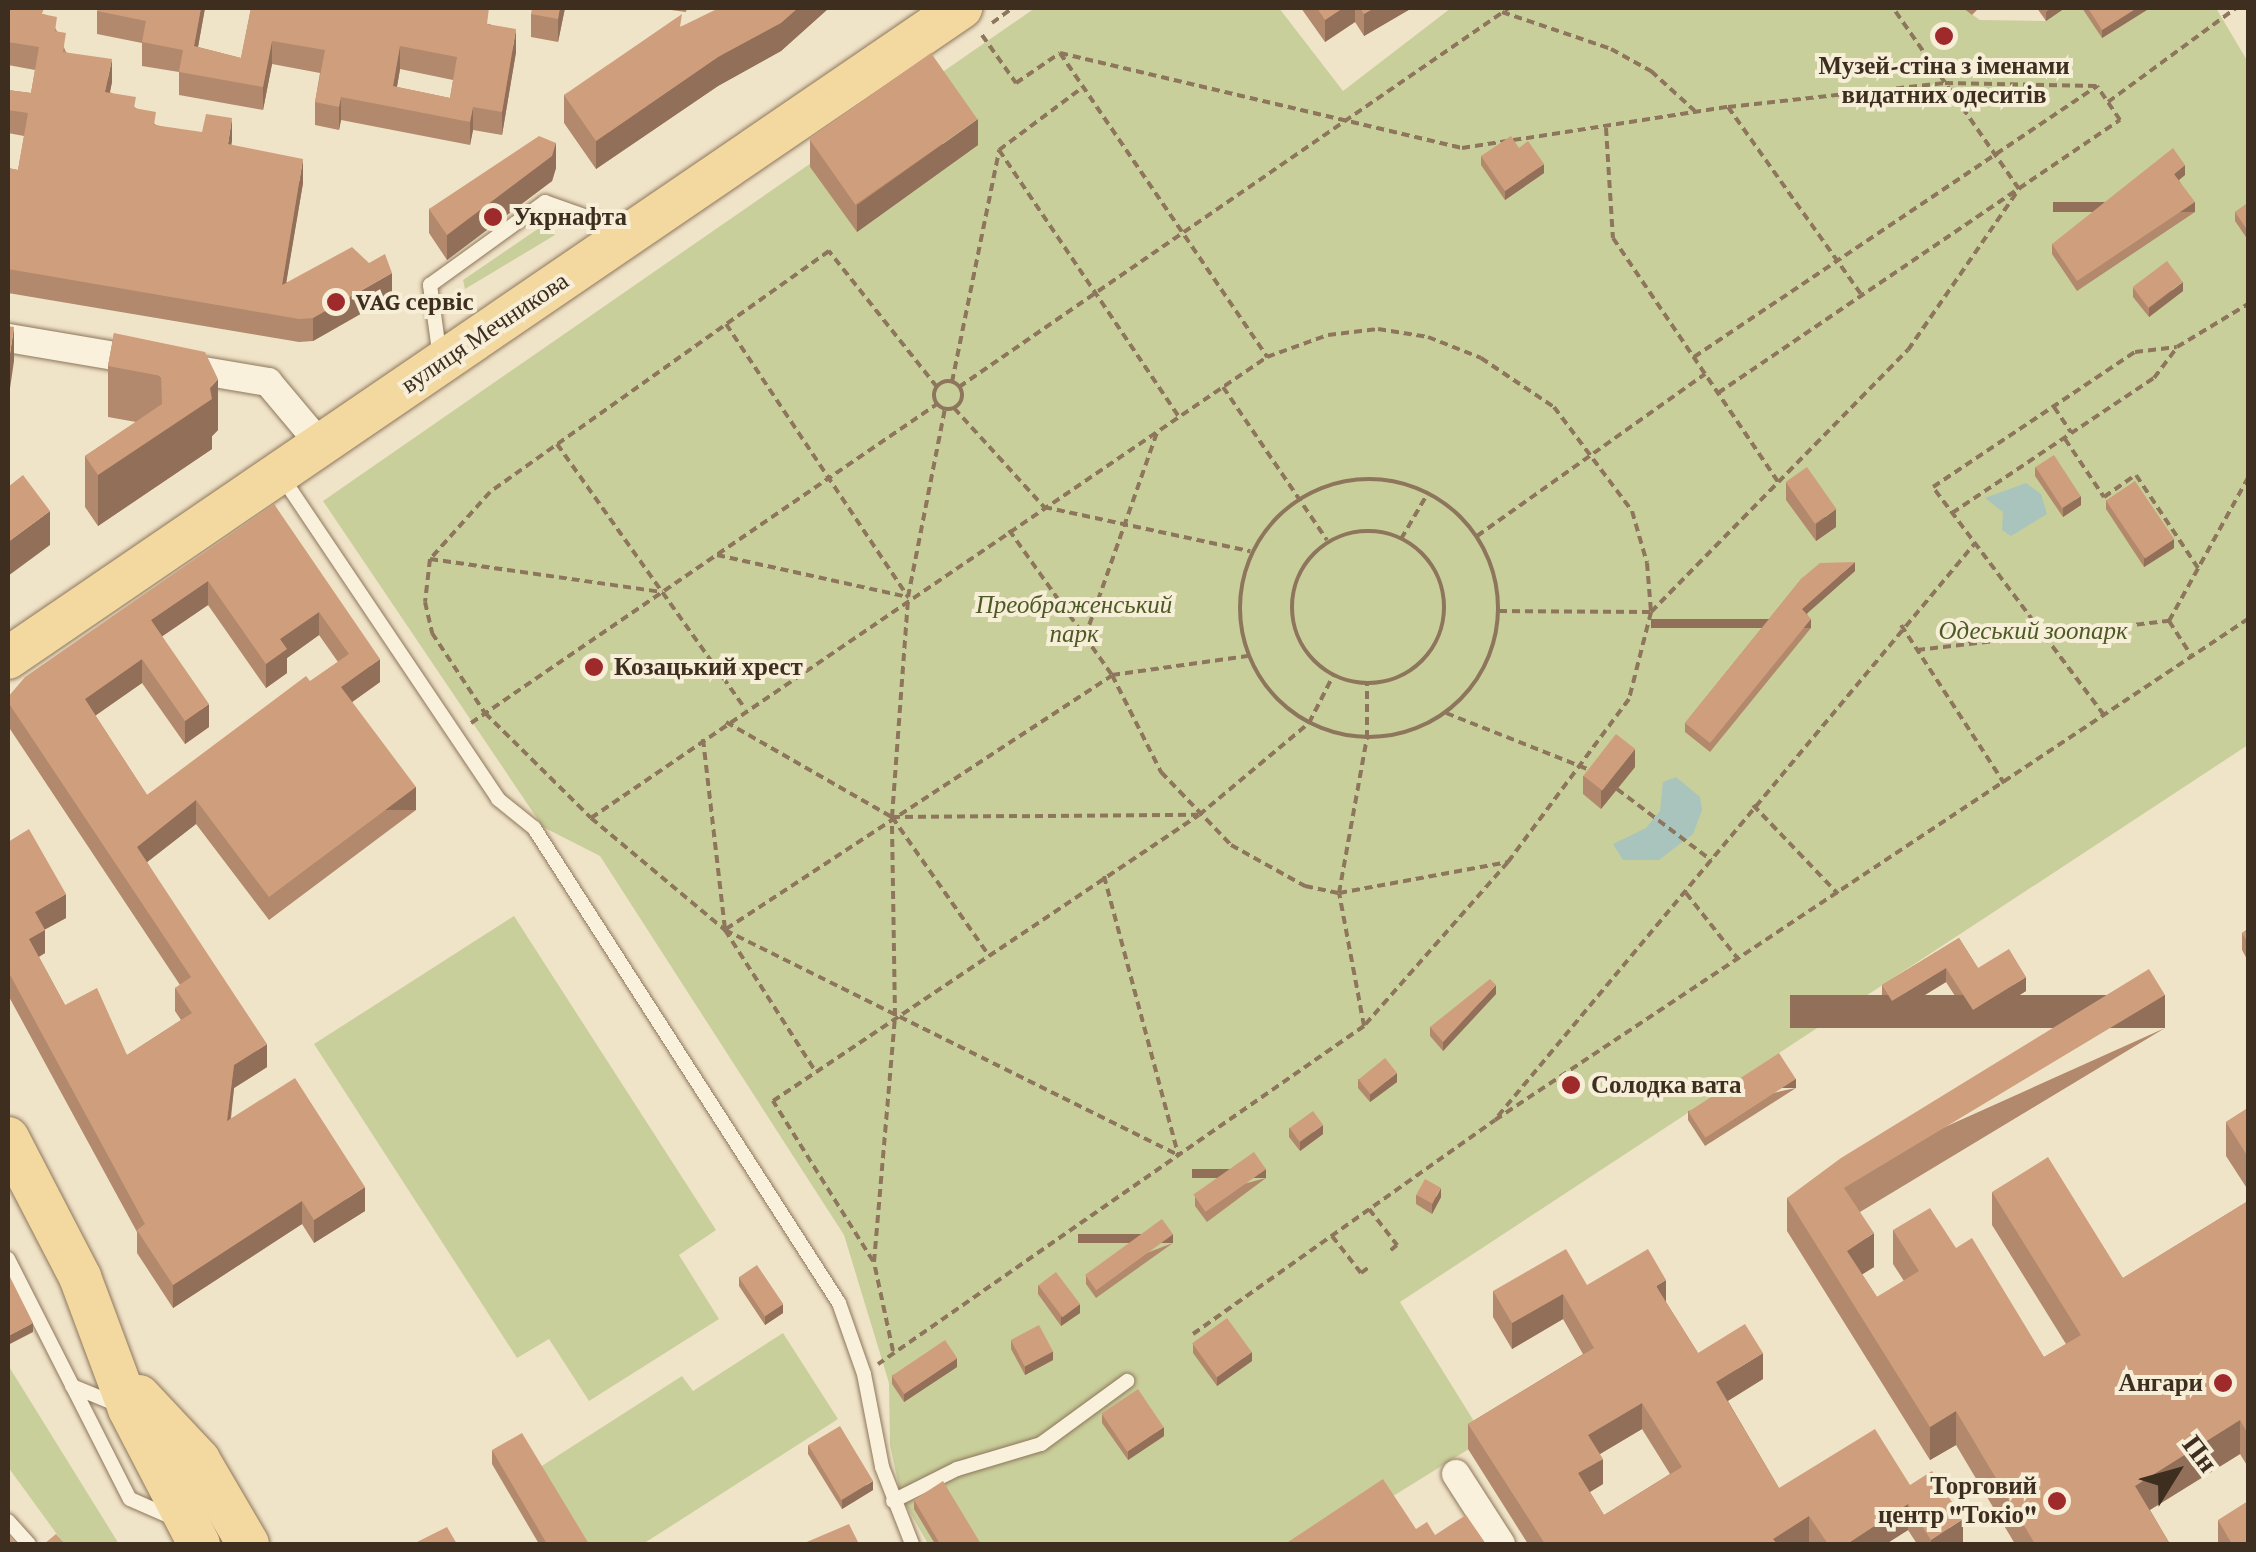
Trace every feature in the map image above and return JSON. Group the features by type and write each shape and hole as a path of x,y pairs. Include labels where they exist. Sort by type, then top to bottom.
{"main road":[{"name":"вулиця Мечникова","path":"8,658 961,8"},
{"path":"8,1138 80,1277 129,1409 203,1538"},
{"path":"80,1277 130,1346 173,1432 203,1538"},
{"path":"110,1355 213,1480 248,1544"}],"street":[{"path":"8,338 268,382 320,444"},
{"path":"1456,1474 1501,1544"}],"lane":[{"path":"441,364 430,285 545,202 604,223"},
{"path":"279,473 498,798 545,844 839,1303 864,1374 892,1500 912,1544"},
{"path":"8,1259 130,1499 203,1538"},
{"path":"892,1500 957,1469 1041,1444 1128,1381"},
{"path":"72,1386 129,1409"},
{"path":"8,1521 29,1544"}],"path":[{"path":"1014,8 980,32 1016,83 1060,53 1342,123 1462,148 1728,106 1946,82 2098,86"},
{"path":"954,408 959,387 1509,8"},
{"path":"1894,8 2019,189"},
{"path":"2108,102 2236,8"},
{"path":"1502,12 1611,49 1650,71 1695,112"},
{"path":"1060,53 1266,357"},
{"path":"1718,394 2120,120 2098,86"},
{"path":"1694,358 2098,86"},
{"path":"952,382 999,150 1083,88"},
{"path":"1728,106 1862,295"},
{"path":"1606,126 1613,238 1778,482"},
{"path":"999,150 1179,416"},
{"path":"1499,611 1651,612 1908,350 2019,189"},
{"path":"937,404 936,387 829,252 490,492 430,559 425,602 432,633 485,713 592,818 724,930 1178,1155"},
{"path":"1952,513 2154,378 2177,348 2248,304"},
{"path":"726,324 832,475 908,597"},
{"path":"592,818 908,597 1266,357 1328,336 1378,329 1428,337 1519,380 1554,407 1632,511 1647,563 1651,612 1629,699 1508,862 1364,1026 864,1374"},
{"path":"2104,716 1933,487 2135,352 2177,348"},
{"path":"1477,536 1706,374"},
{"path":"936,387 952,382"},
{"path":"952,382 959,387"},
{"path":"1223,387 1328,542"},
{"path":"454,734 937,404"},
{"path":"937,404 954,408 1044,507 1251,551"},
{"path":"2054,406 2072,433"},
{"path":"894,1353 874,1262 894,1016 892,816 908,597 944,408"},
{"path":"1085,637 1158,430"},
{"path":"2065,438 2104,497 2136,476 2198,568"},
{"path":"556,444 745,709"},
{"path":"1367,478 1428,493 1477,536 1494,572 1499,611 1492,650 1474,685 1446,713 1422,727 1367,738 1309,723 1284,706 1248,656 1240,586 1251,551 1298,498 1367,478"},
{"path":"2169,621 2248,478"},
{"path":"1401,539 1428,493"},
{"path":"1009,530 1112,675 1143,745 1199,814 1265,866 1339,893 1508,862"},
{"path":"1370,531 1401,539 1428,560 1439,579 1442,623 1422,661 1404,674 1366,682 1334,674 1302,644 1292,599 1298,576 1328,542 1370,531"},
{"path":"1495,1120 1686,893 1752,805 1901,626 1975,544"},
{"path":"716,555 908,597"},
{"path":"430,559 663,592"},
{"path":"1193,1334 1495,1120 2248,619"},
{"path":"1917,650 2169,621"},
{"path":"2169,621 2192,656"},
{"path":"1901,626 2004,783"},
{"path":"724,930 1112,675 1248,656"},
{"path":"874,1262 772,1101 1199,814 1309,723 1334,674"},
{"path":"1364,1026 1339,893 1367,738 1366,682"},
{"path":"1446,713 1599,774"},
{"path":"726,722 892,816 988,954"},
{"path":"703,738 724,930 815,1071"},
{"path":"1617,788 1711,860"},
{"path":"1752,805 1838,894"},
{"path":"892,816 1199,814"},
{"path":"1104,876 1178,1155"},
{"path":"1686,893 1739,960"},
{"path":"1370,1209 1397,1246 1388,1253"},
{"path":"1332,1236 1360,1274 1368,1267"}],"green space":[{"name":"Преображенський парк","path":"1035,8 1279,8 1343,91 1451,8 1963,8 1980,20 2045,21 2065,8 2216,8 2248,62 2248,745 1400,1302 1485,1439 1316,1544 928,1544 901,1496 890,1445 889,1383 844,1235 600,856 543,827 323,501"},
{"path":"548,222 555,235 465,289 463,280"},
{"path":"514,916 716,1230 679,1255 719,1319 589,1401 549,1339 517,1358 314,1044"},
{"path":"783,1333 838,1419 643,1544 586,1544 537,1469 682,1376 693,1391"},
{"path":"8,1365 119,1544 64,1544 8,1467"}],"water":[{"path":"2026,483 2041,494 2047,514 2011,536 2002,530 2003,512 1985,498"},
{"path":"1676,777 1700,797 1702,810 1693,834 1659,860 1623,860 1613,844 1646,828 1660,811 1663,782"}],"building":[{"path":"8,8 44,8 42,14 57,17 55,31 66,33 63,52 112,59 105,92 136,97 134,108 156,112 154,125 202,132 206,114 232,118 228,144 303,159 282,285 352,247 369,263 385,254 392,273 313,318 299,319 8,269 8,168 18,170 28,113 8,110 8,90 31,93 39,47 8,42"},
{"path":"201,8 194,46 241,58 251,8 489,8 487,24 516,29 502,112 473,107 470,122 341,97 339,107 315,102 325,50 272,41 263,87 179,72 183,50 142,42 146,21 97,11","holes":["400,46 457,57 450,98 393,86"]},
{"path":"532,8 560,8 558,19 531,14"},
{"path":"719,8 798,8 781,23 718,57 596,141 564,95 682,14 680,27"},
{"path":"1317,8 1343,8 1325,20"},
{"path":"2088,8 2137,8 2102,30"},
{"path":"931,53 977,119 855,205 809,138"},
{"path":"539,136 556,143 552,156 447,235 429,209"},
{"path":"1511,136 1519,148 1528,141 1544,164 1505,191 1481,156"},
{"path":"2173,148 2185,165 2174,174 2195,202 2077,281 2052,244"},
{"path":"2248,203 2248,231 2235,212"},
{"path":"2167,261 2183,282 2148,308 2133,287"},
{"path":"8,326 14,327 8,367"},
{"path":"114,333 205,352 218,379 210,388 212,399 98,475 85,456 162,404 161,376 108,366"},
{"path":"2054,455 2081,496 2062,508 2036,467"},
{"path":"1807,467 1836,509 1815,524 1786,482"},
{"path":"23,475 50,511 8,542 8,487"},
{"path":"2135,481 2174,539 2145,559 2106,501"},
{"path":"274,504 380,659 341,687 416,787 269,897 196,800 137,847 267,1044 234,1065 227,1121 295,1078 365,1187 314,1220 302,1201 173,1285 137,1230 145,1224 8,971 8,842 29,829 66,894 35,912 45,930 29,939 65,1005 97,988 127,1055 192,1013 175,988 191,977 8,702 25,677","holes":["208,581 266,664 287,649 280,639 319,612 349,654 310,681 306,676 147,795 85,699 142,659 185,721 209,704 151,620"]},
{"path":"1855,562 1802,609 1811,619 1710,743 1685,723 1802,578 1820,563"},
{"path":"1616,734 1635,749 1602,791 1583,776"},
{"path":"1959,938 1978,968 2009,949 2026,977 1973,1010 1946,968 1892,1001 1882,985"},
{"path":"2149,969 2165,995 1844,1188 1874,1233 1847,1251 1877,1297 1919,1271 1893,1230 1930,1208 1956,1248 1972,1238 2044,1357 2081,1335 1992,1192 2048,1157 2123,1278 2248,1201 2248,1434 2240,1420 2135,1486 2170,1544 2035,1544 1956,1411 1930,1427 1787,1198 1841,1158"},
{"path":"1490,979 1496,985 1443,1042 1430,1027"},
{"path":"1779,1053 1796,1079 1705,1138 1688,1112"},
{"path":"1385,1058 1397,1073 1371,1094 1359,1079"},
{"path":"2248,1108 2248,1157 2226,1122"},
{"path":"1313,1111 1323,1125 1300,1142 1290,1128"},
{"path":"1254,1152 1266,1169 1205,1212 1193,1194"},
{"path":"1425,1179 1441,1188 1432,1203 1416,1195"},
{"path":"1162,1219 1173,1234 1096,1290 1085,1275"},
{"path":"1566,1249 1587,1285 1648,1249 1666,1280 1656,1286 1698,1353 1745,1324 1763,1353 1716,1382 1779,1488 1875,1429 1910,1485 1932,1471 1963,1519 1931,1540 1908,1504 1847,1544 1828,1544 1809,1516 1773,1539 1777,1544 1545,1544 1468,1424 1594,1348 1563,1294 1512,1323 1493,1291","holes":["1642,1403 1682,1467 1604,1515 1578,1473 1603,1459 1588,1435"]},
{"path":"757,1265 783,1304 765,1316 739,1277"},
{"path":"1056,1272 1080,1304 1063,1317 1038,1285"},
{"path":"8,1273 33,1323 8,1336"},
{"path":"1227,1318 1252,1352 1217,1377 1192,1343"},
{"path":"1039,1325 1053,1351 1025,1367 1011,1340"},
{"path":"945,1340 957,1358 904,1394 892,1376"},
{"path":"1138,1389 1164,1427 1127,1452 1102,1414"},
{"path":"840,1426 873,1481 841,1500 808,1445"},
{"path":"522,1433 589,1544 547,1544 492,1450"},
{"path":"1383,1479 1416,1529 1427,1522 1435,1535 1466,1515 1486,1544 1285,1544"},
{"path":"943,1481 981,1544 940,1544 914,1500"},
{"path":"2248,1501 2248,1544 2232,1544 2218,1520"},
{"path":"849,1524 859,1544 802,1544"},
{"path":"447,1527 457,1544 413,1544"},
{"path":"56,1534 65,1544 44,1544"}],"place":[{"name":"Музей-стіна з іменами видатних одеситів","path":"1944,36"},
{"name":"Укрнафта","path":"493,217"},
{"name":"VAG сервіс","path":"336,302"},
{"name":"Козацький хрест","path":"594,667"},
{"name":"Солодка вата","path":"1571,1085"},
{"name":"Ангари","path":"2223,1383"},
{"name":"Торговий центр \"Токіо\"","path":"2057,1501"}],"park label":[{"name":"Одеський зоопарк","path":"2033,631"}]}
